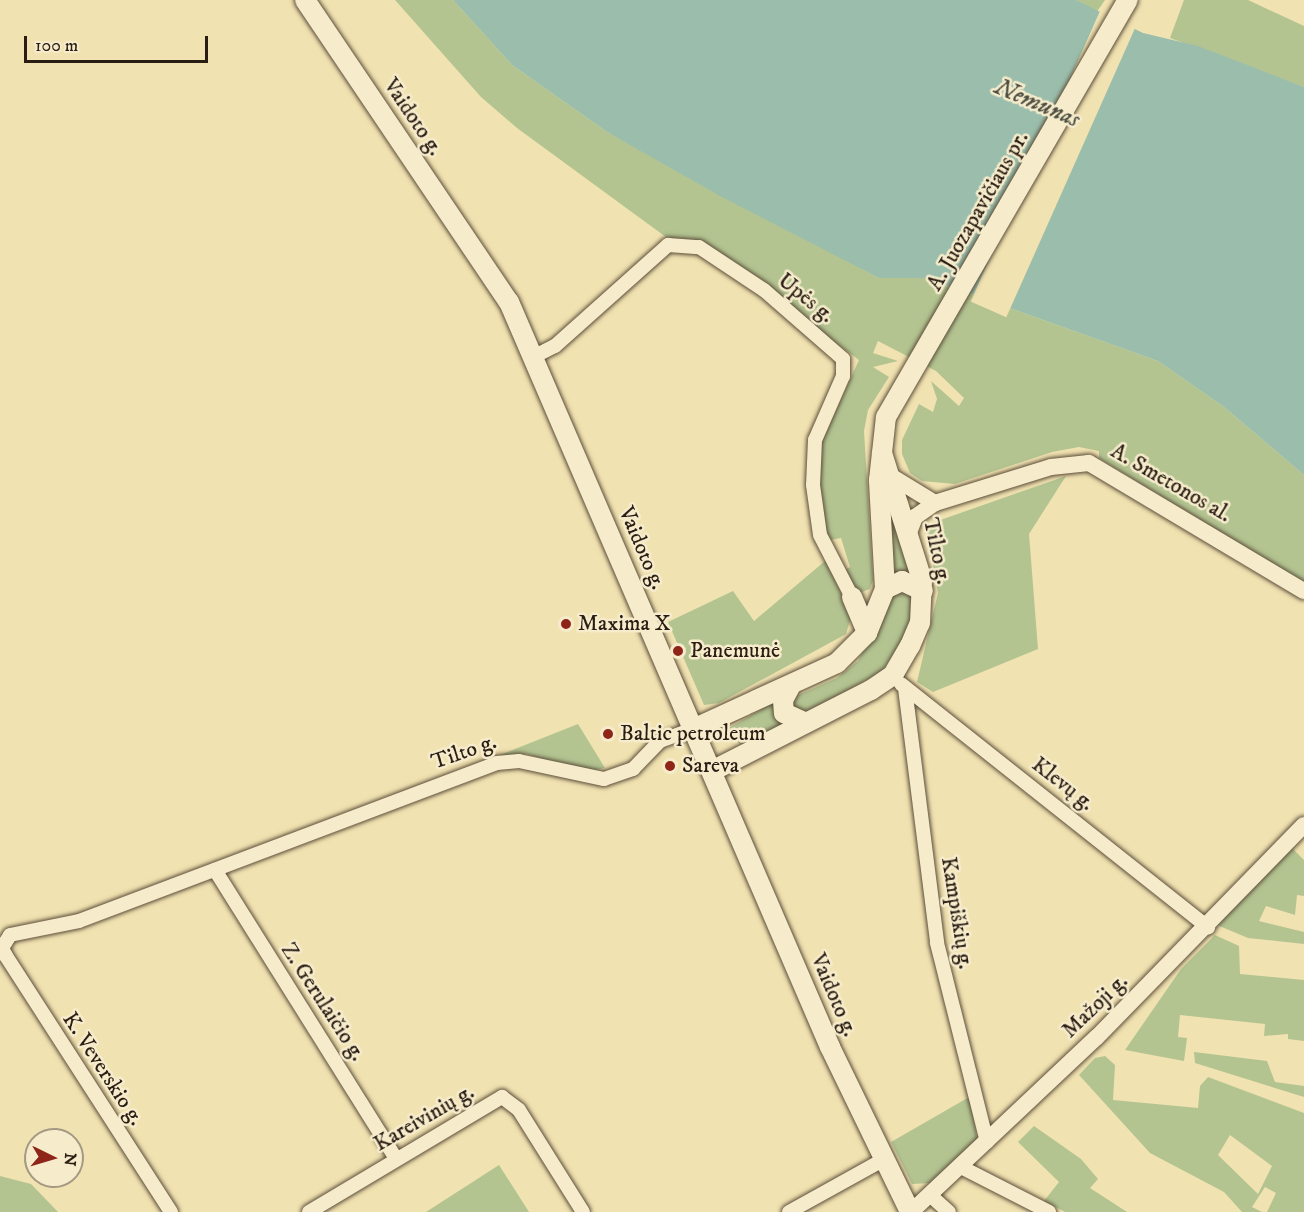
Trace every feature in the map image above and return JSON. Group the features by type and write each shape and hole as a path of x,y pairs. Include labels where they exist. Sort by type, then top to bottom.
{"main road":[{"name":"Vaidoto g.","path":"305,0 487,266 535,356 693,729 883,1160 911,1212"},
{"name":"A. Juozapavičiaus pr.","path":"880,504 881,450 886,417 1128,0"},
{"path":"881,450 894,478"},
{"name":"Tilto g.","path":"894,478 910,530 923,591 920,623 899,681"},
{"name":"Tilto g.","path":"693,729 847,657 867,633 884,593 880,504"},
{"path":"867,633 852,597 884,593 902,580 923,591"},
{"path":"712,771 806,723 899,681"},
{"path":"791,685 784,713 806,723"}],"street":[{"name":"Upės g.","path":"535,356 555,346 668,245 699,247 764,290 843,359 843,376 815,440 813,485 819,535 852,597"},
{"name":"A. Smetonos al.","path":"910,530 915,516 935,503 1051,467 1089,463 1304,591"},
{"path":"894,478 935,503"},
{"name":"Klevų g.","path":"899,681 1208,927"},
{"name":"Kampiškių g.","path":"899,681 937,944 987,1142"},
{"name":"Tilto g.","path":"2,948 10,935 79,921 497,763 531,762 589,779 618,775 660,741 693,729"},
{"name":"Mažoji g.","path":"911,1212 931,1196 1208,927 1304,825"},
{"name":"Z. Gerulaičio g.","path":"215,870 396,1158"},
{"name":"K. Veverskio g.","path":"2,948 171,1212"},
{"name":"Kareivinių g.","path":"309,1212 396,1158 502,1097 519,1110 582,1212"},
{"path":"789,1212 883,1160"},
{"path":"961,1167 1049,1212"},
{"path":"931,1196 949,1212"}],"green space":[{"path":"395,0 453,0 512,65 607,132 879,278 926,278 1158,361 1224,407 1304,475 1304,584 1099,458 1099,451 1079,447 1052,452 955,484 922,481 910,473 902,454 902,440 919,404 933,412 937,399 931,381 959,406 964,398 936,371 878,341 873,353 898,361 873,367 889,377 868,410 864,431 873,580 870,589 859,593 845,570 850,567 841,538 829,540 822,526 818,479 822,441 859,360 703,246 670,240 517,128 481,97"},
{"path":"1076,0 1105,0 1096,13"},
{"path":"1184,0 1248,0 1304,26 1304,87 1170,38"},
{"path":"1066,476 1029,534 1038,649 933,692 917,682 938,593 926,525"},
{"path":"889,486 911,573 894,572"},
{"path":"825,561 852,614 846,634 719,703 704,705 668,622 733,591 754,621"},
{"path":"905,588 915,597 908,632 882,671 807,714 792,707 796,696 837,678 858,661 893,592"},
{"path":"774,702 786,723 742,748 730,728"},
{"path":"578,724 605,768 584,772 527,754 500,755"},
{"path":"1292,848 1304,860 1304,896 1297,895 1295,915 1266,906 1259,921 1304,932 1304,944 1248,938 1217,925"},
{"path":"1215,935 1239,946 1240,974 1304,980 1304,1041 1288,1039 1288,1034 1264,1036 1265,1024 1180,1015 1178,1037 1187,1038 1184,1061 1125,1050 1181,969"},
{"path":"1194,1052 1267,1061 1275,1082 1304,1086 1304,1097 1195,1063"},
{"path":"1105,1056 1115,1065 1113,1100 1198,1108 1200,1086 1208,1077 1304,1113 1304,1212 1267,1212 1276,1193 1265,1187 1252,1207 1262,1212 1242,1212 1224,1192 1150,1153 1079,1075 1095,1058","holes":["1230,1135 1272,1166 1258,1194 1218,1155"]},
{"path":"971,1096 977,1140 931,1183 912,1184 891,1142"},
{"path":"1034,1126 1081,1159 1098,1179 1090,1188 1127,1212 1065,1212 1044,1201 1059,1182 1018,1142"},
{"path":"499,1165 529,1212 426,1212"},
{"path":"0,1176 24,1182 24,1188 35,1188 58,1212 0,1212"}],"water":[{"name":"Nemunas","path":"453,0 1076,0 1143,33 1198,46 1304,87 1304,475 1224,407 1158,361 926,278 879,278 720,196 607,132 512,65"}],"pier":[{"path":"1100,11 1136,27 1006,317 971,302"}],"place":[{"name":"Maxima X","path":"566,624"},
{"name":"Panemunė","path":"678,651"},
{"name":"Baltic petroleum","path":"608,734"},
{"name":"Sareva","path":"670,766"}]}
